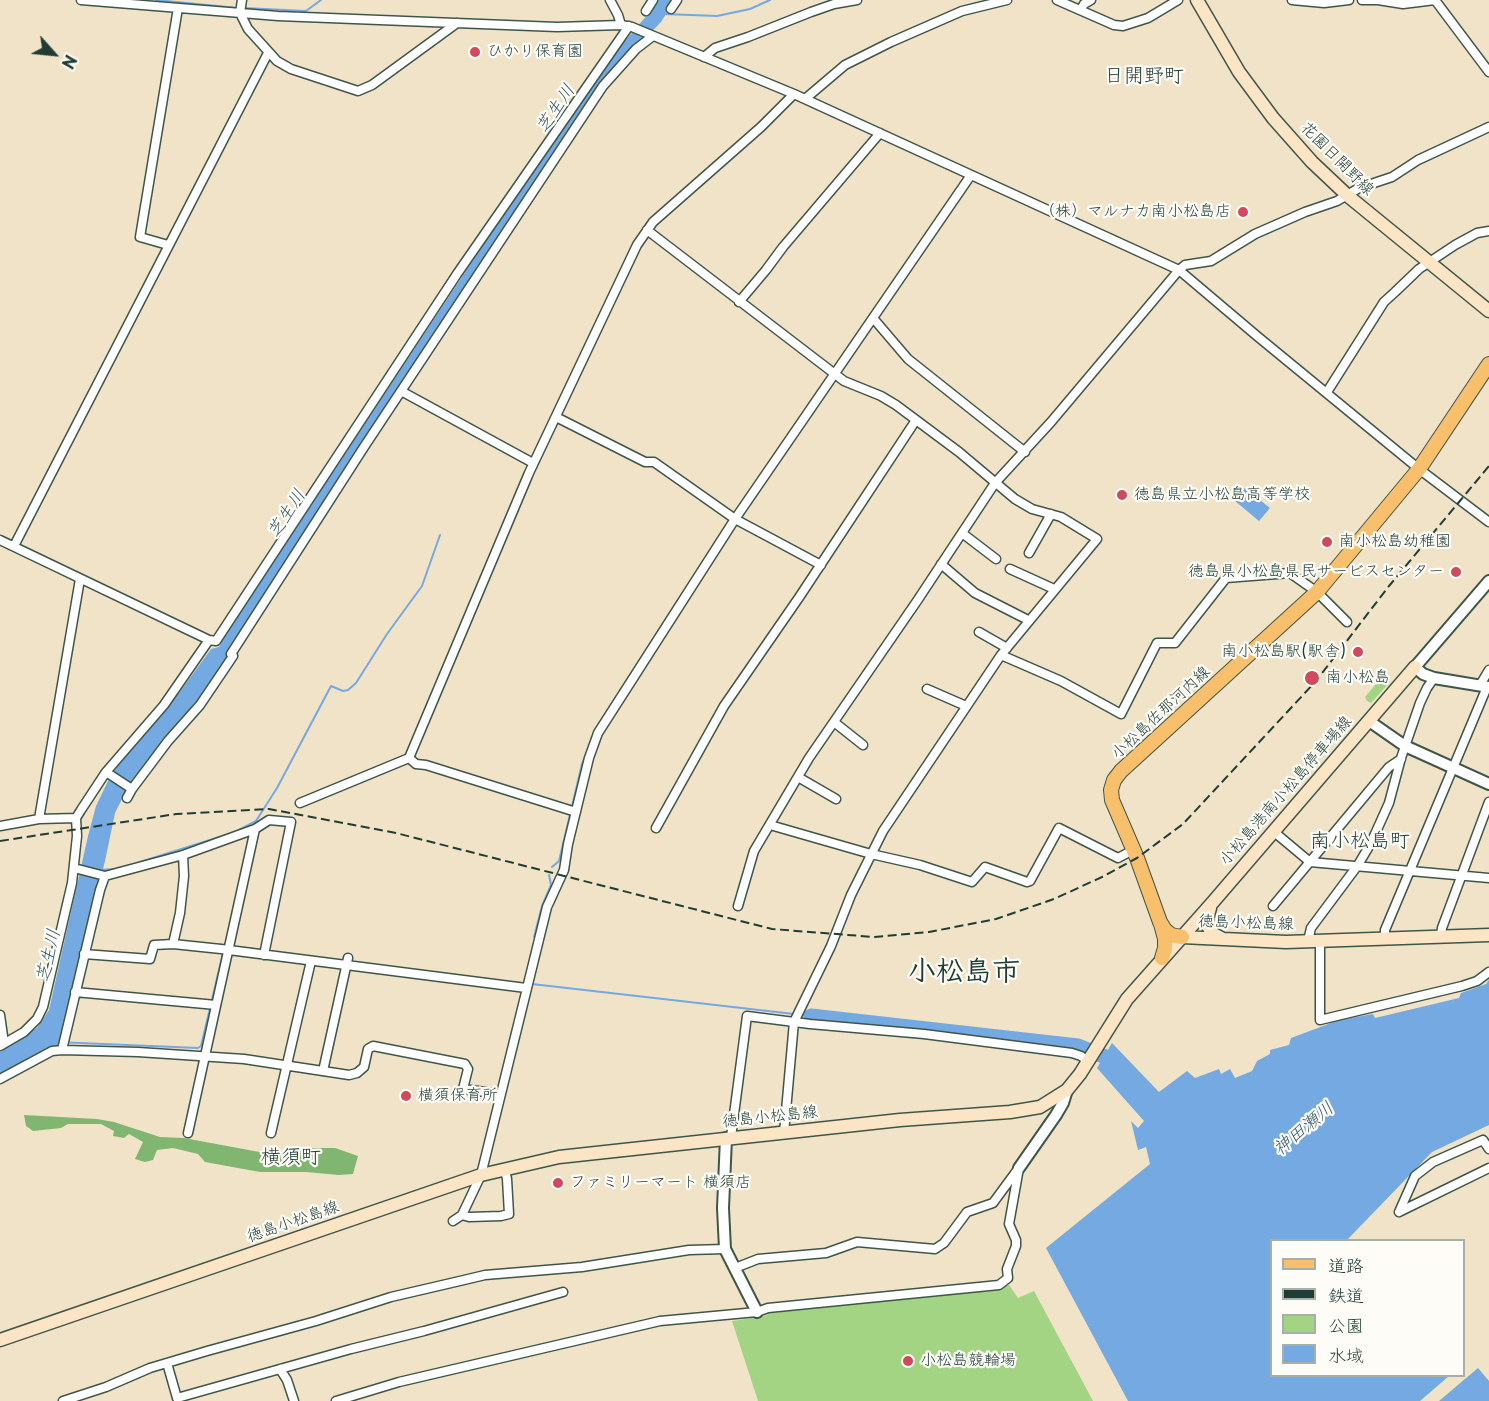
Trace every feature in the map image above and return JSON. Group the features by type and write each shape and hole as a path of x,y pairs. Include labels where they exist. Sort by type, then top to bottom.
{"main road":[{"name":"花園日開野線","path":"1197,0 1239,72 1273,118 1312,162 1348,196 1489,311"},
{"name":"小松島佐那河内線","path":"1162,958 1165,939 1133,850 1112,800 1111,790 1114,780 1121,771 1317,592 1419,469 1489,364"},
{"name":"小松島港南小松島停車場線","path":"1182,937 1415,667"},
{"path":"1213,902 1206,923 1212,933 1223,939"},
{"path":"1160,922 1165,930 1182,937"},
{"name":"徳島小松島線","path":"0,1340 481,1175 559,1157 900,1120 1010,1112 1040,1107 1067,1090 1089,1060 1126,999 1182,937 1286,942 1489,935"}],"street":[{"path":"81,0 178,8 241,7 456,23 557,27 624,23 794,94 1179,270 1419,469 1489,522"},
{"path":"610,0 624,23"},
{"path":"646,11 653,0"},
{"path":"671,9 677,0"},
{"path":"704,57 715,48 748,38 811,12 834,4 857,0"},
{"path":"960,0 962,11"},
{"path":"805,99 845,65 891,42 962,11 1006,0"},
{"path":"1057,0 1114,25 1123,26 1149,18 1178,0"},
{"path":"1081,9 1091,0"},
{"path":"1292,0 1324,3 1349,0"},
{"path":"1362,0 1403,4 1435,0 1485,60 1489,72"},
{"path":"241,7 248,29 277,61 291,69 358,91 372,86 456,23"},
{"path":"168,245 140,237 178,8"},
{"path":"0,540 209,640 216,641 624,23"},
{"path":"127,798 130,788 200,705 225,668 236,646 401,391 603,86 636,49 652,36"},
{"path":"14,546 268,53"},
{"path":"300,803 409,758 533,462 646,230 761,127 794,94"},
{"path":"738,906 754,851 798,777 995,483 1025,452 1179,270 1185,265 1211,261 1255,234 1348,196 1359,188 1392,177 1419,160 1489,127"},
{"path":"739,302 880,133"},
{"path":"453,1221 462,1215 481,1175 546,907 564,870 572,811 598,733 733,518 971,175"},
{"path":"646,230 844,381 881,396 960,452 1015,499 1032,509 1062,517 1097,539 1004,651 883,831 795,1020 784,1133"},
{"path":"1327,392 1384,302 1419,269 1477,233 1489,231"},
{"path":"873,318 908,359 1025,452"},
{"path":"401,391 533,462"},
{"path":"556,417 645,462 654,462 733,518 821,565"},
{"path":"656,828 724,706 821,565 916,420"},
{"path":"1029,553 1052,514"},
{"path":"962,533 996,559"},
{"path":"940,564 975,593 1028,620"},
{"path":"1010,569 1054,589"},
{"path":"979,632 1004,651 1120,714 1157,643 1174,643 1226,578 1290,573 1317,592 1347,622"},
{"path":"39,819 80,579"},
{"path":"1485,686 1434,678 1423,674 1415,667 1489,581"},
{"path":"0,1015 2,1045 24,1032 37,1019 43,1007 75,869 76,818 107,773 164,705 209,640"},
{"path":"1385,938 1385,930 1453,768 1489,670"},
{"path":"1434,678 1424,695 1401,759 1389,803 1371,843 1358,866 1311,928 1314,940 1320,1020 1462,986 1477,981 1489,972"},
{"path":"927,689 966,706"},
{"path":"1369,721 1406,746 1489,784"},
{"path":"834,722 863,745"},
{"path":"409,758 416,764 426,765 572,811"},
{"path":"1273,906 1389,767 1401,759"},
{"path":"107,773 130,788"},
{"path":"798,777 836,800"},
{"path":"1441,936 1489,802"},
{"path":"0,826 39,819 76,818"},
{"path":"75,869 104,876 183,855 255,829 269,820 291,822 264,952"},
{"path":"770,825 871,854 920,865 972,882 985,867 1027,882 1033,878 1059,828 1118,858 1133,850"},
{"path":"188,1133 212,1004 255,829"},
{"path":"1273,831 1310,862 1489,878"},
{"path":"173,944 180,914 183,855"},
{"path":"63,1044 104,876"},
{"path":"84,954 150,959 154,945 173,944 264,952 527,985"},
{"path":"271,1133 308,958"},
{"path":"323,1071 347,962"},
{"path":"75,992 212,1004"},
{"path":"758,1312 725,1249 723,1208 728,1138 747,1016 924,1034 1072,1053 1089,1060"},
{"path":"0,1079 63,1044 204,1056 287,1065 349,1075 364,1067 368,1049 373,1046 465,1064 468,1069 463,1089 500,1094"},
{"path":"735,1268 758,1259 826,1253 857,1242 935,1249 944,1243 967,1212 993,1203 1056,1115 1067,1090"},
{"path":"1489,1149 1483,1140 1433,1162 1415,1176 1399,1212 1489,1168"},
{"path":"336,1401 399,1382 660,1321 999,1285 1008,1278 1006,1269 1016,1246 1016,1240 1009,1224 1019,1168"},
{"path":"462,1215 469,1217 509,1214 505,1170"},
{"path":"63,1401 166,1363 316,1321 391,1297 485,1275 582,1267 689,1250 725,1249"},
{"path":"166,1363 174,1400 351,1348 424,1331 563,1292"},
{"path":"280,1370 287,1380 294,1401"}],"green space":[{"path":"1383,676 1388,677 1390,682 1371,703 1367,701 1365,697"},
{"path":"24,1115 97,1119 160,1137 184,1138 265,1153 335,1148 358,1156 353,1174 339,1175 260,1172 205,1162 198,1154 173,1148 157,1150 153,1160 145,1162 135,1159 143,1142 129,1134 124,1138 113,1136 114,1131 101,1124 68,1124 61,1128 33,1131 26,1126"},
{"name":"小松島競輪場","path":"1009,1285 1018,1298 1034,1291 1093,1401 758,1401 732,1321 765,1316 770,1313 993,1289"}],"water":[{"path":"657,0 675,0 661,22 612,72 230,656 196,705 126,791 115,813 58,1046 0,1076 0,1052 37,1028 49,1010 88,836 96,806 108,781 116,768 179,693 211,649 219,647 495,227 618,49 649,13"},
{"path":"1245,488 1270,508 1259,521 1235,501"},
{"name":"神田瀬川","path":"1489,980 1489,1125 1432,1152 1348,1239 1270,1239 1270,1377 1448,1377 1420,1401 1128,1401 1046,1248 1150,1164 1146,1147 1138,1150 1131,1121 1138,1128 1144,1121 1097,1068 1112,1043 1159,1092 1187,1071 1195,1078 1219,1069 1221,1074 1230,1069 1235,1078 1252,1071 1257,1061 1270,1054 1270,1050 1289,1045 1291,1038 1339,1020 1373,1014 1375,1018 1459,998 1461,993 1486,984"},
{"path":"1478,1368 1489,1381 1489,1401 1439,1401"}],"waterway":[{"path":"156,0 238,8"},
{"path":"244,8 306,11 321,0"},
{"path":"664,14 717,16 750,9 770,0"},
{"path":"754,485 820,388"},
{"path":"237,831 256,821 277,788 331,686 343,691 356,683 387,634 422,586 440,535"},
{"path":"552,867 559,861 582,764 598,725 691,580"},
{"path":"140,862 229,834"},
{"path":"99,870 115,869"},
{"path":"534,937 542,906 551,885 549,875"},
{"path":"56,1042 198,1048 201,1046 223,953"},
{"path":"433,972 526,984"},
{"path":"532,984 794,1014"},
{"path":"800,1015 811,1016"},
{"path":"811,1016 1078,1046 1108,1058"}],"railway":[{"path":"0,841 176,814 269,809 396,833 772,929 874,937 929,932 996,919 1054,899 1102,877 1137,858 1183,824 1316,681 1389,586 1489,466"}],"place":[{"name":"ひかり保育園","path":"475,52"},
{"name":"（株）マルナカ南小松島店","path":"1243,212"},
{"name":"徳島県立小松島高等学校","path":"1122,495"},
{"name":"南小松島幼稚園","path":"1327,542"},
{"name":"徳島県小松島県民サービスセンター","path":"1456,572"},
{"name":"南小松島駅(駅舎)","path":"1358,652"},
{"name":"南小松島","path":"1312,678"},
{"name":"横須保育所","path":"406,1096"},
{"name":"ファミリーマート 横須店","path":"558,1183"},
{"name":"小松島競輪場","path":"908,1361"}],"district":[{"name":"日開野町","path":"1144,76"},
{"name":"南小松島町","path":"1360,841"},
{"name":"小松島市","path":"964,972"},
{"name":"横須町","path":"291,1157"}],"water label":[{"name":"芝生川","path":"556,109"},
{"name":"芝生川","path":"287,514"},
{"name":"芝生川","path":"49,956"}]}
